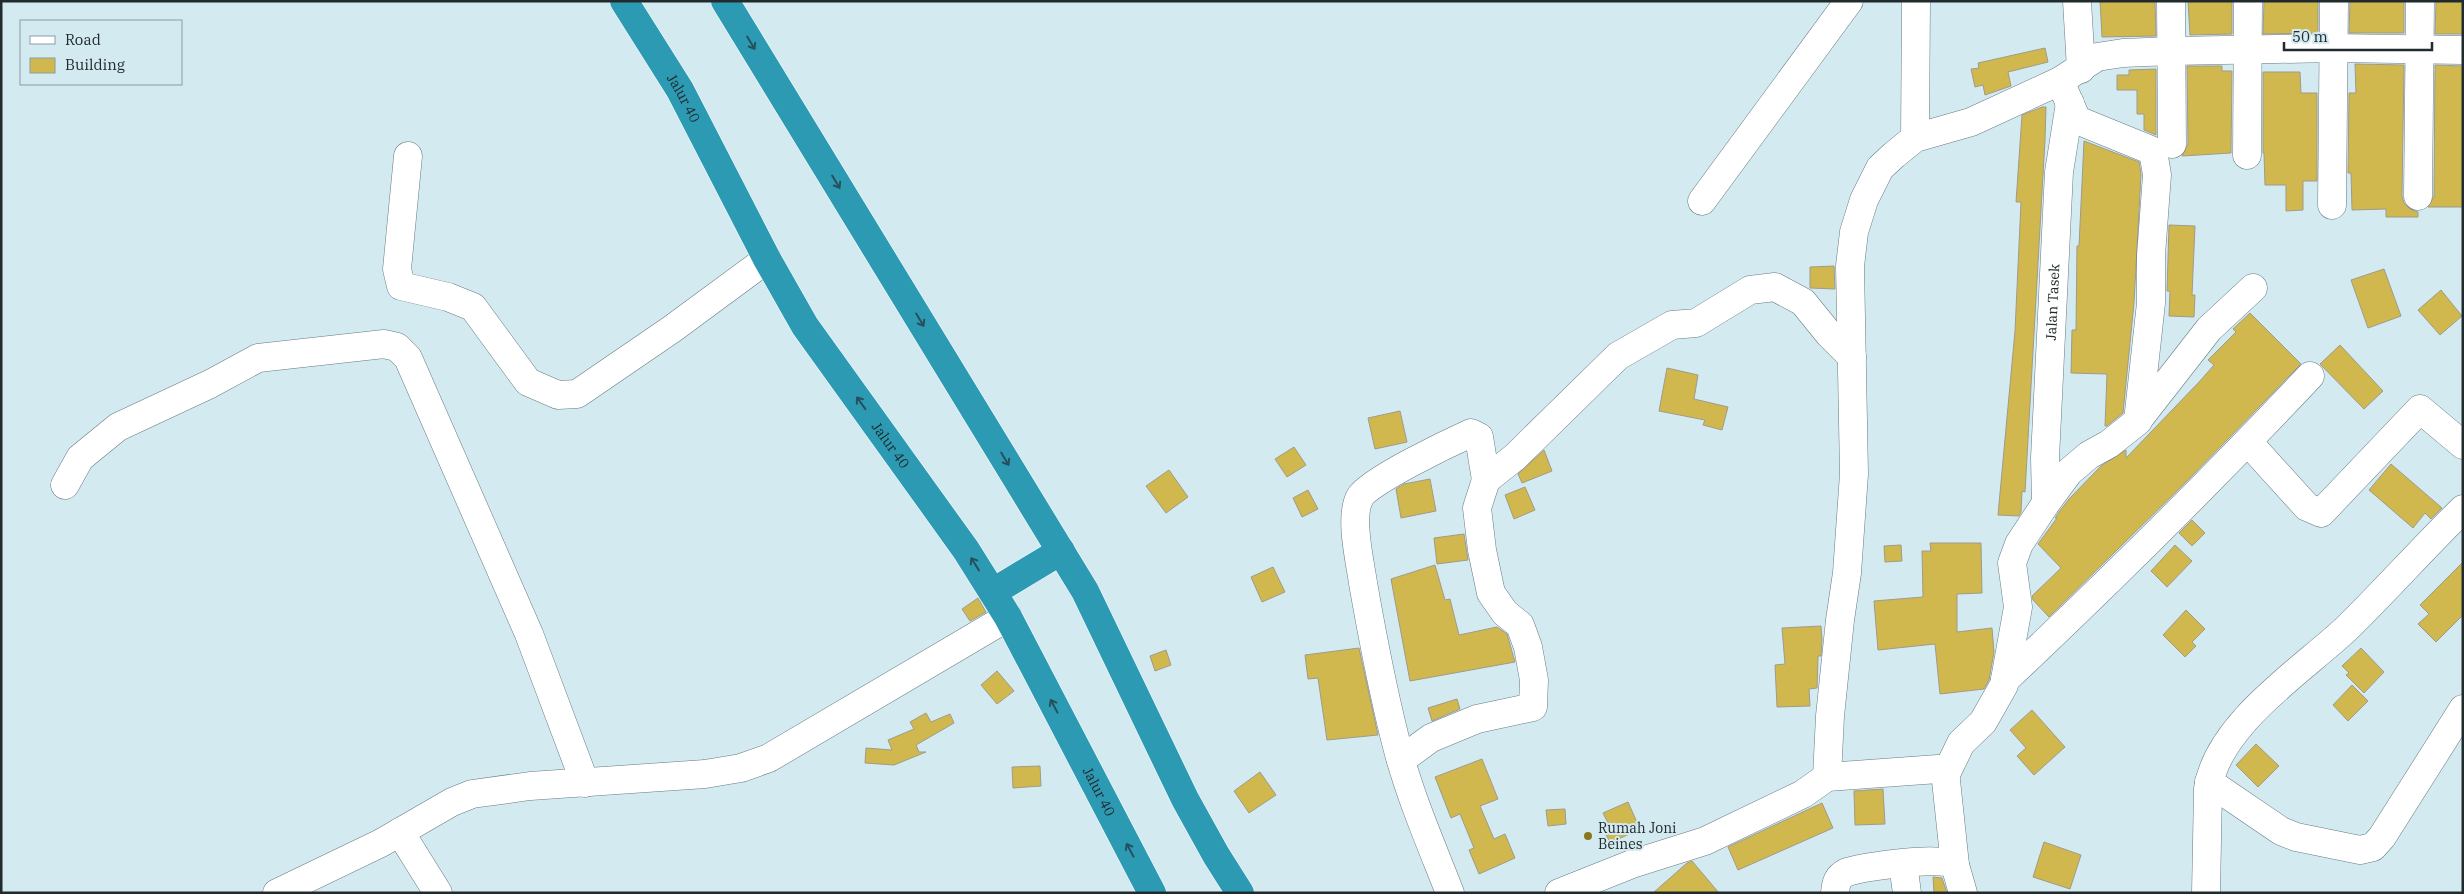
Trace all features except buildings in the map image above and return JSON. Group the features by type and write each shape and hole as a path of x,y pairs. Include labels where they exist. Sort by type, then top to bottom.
{"highway":[{"name":"Jalur 40","path":"624,1 680,90 767,259 805,326 966,550 1008,617 1152,893"},
{"path":"730,2 1085,592 1185,799 1216,855 1240,893"},
{"path":"993,592 1061,551"}],"street":[{"path":"1702,201 1849,1"},
{"path":"1915,138 1916,1"},
{"name":"Jalan Tasek","path":"2046,503 2045,458 2058,190 2077,1"},
{"path":"2171,1 2172,144"},
{"path":"2247,155 2248,1"},
{"path":"2332,205 2334,1"},
{"path":"2418,196 2420,1"},
{"path":"1827,777 1830,716 1847,573 1854,474 1850,266 1854,232 1864,200 1880,168 1915,138 1971,122 2070,84 2096,57 2123,53 2172,51 2334,48 2463,50"},
{"path":"2070,84 2078,120 2153,151 2158,175 2151,255 2151,303 2138,421"},
{"path":"408,156 396,269 401,286 448,297 473,307 528,382 558,396 577,394 672,329 767,259"},
{"path":"1486,480 1515,457 1618,356 1672,325 1696,323 1750,290 1775,287 1803,302 1852,357"},
{"path":"1963,893 1955,865 1946,774 1961,744 1983,722 2005,680 2018,607 2012,563 2019,544 2069,472 2089,455 2109,444 2138,421 2209,329 2253,288"},
{"path":"65,485 80,458 118,426 210,384 258,358 375,344 397,347 408,358 530,634 585,783"},
{"path":"2005,680 2118,574 2310,376"},
{"path":"2248,442 2307,507 2321,513 2420,409 2463,444"},
{"path":"1401,760 1431,738 1477,720 1533,707 1534,680 1528,647 1520,625 1505,613 1490,593 1483,559 1477,508 1486,480 1479,437 1471,433 1376,482 1360,497 1356,514 1356,539 1382,684 1401,760 1414,801 1450,893"},
{"path":"2206,893 2209,782 2216,759 2227,741 2246,719 2346,628 2463,509"},
{"path":"277,893 400,832 452,802 472,794 522,787 704,774 741,768 769,758 1008,617"},
{"path":"2209,782 2281,832 2320,843 2365,850 2372,847 2382,836 2463,709"},
{"path":"1559,893 1632,864 1706,841 1803,794 1827,777 1938,768 1942,769 1946,774"},
{"path":"400,832 438,893"},
{"path":"1835,893 1840,876 1847,872 1903,864 1944,861 1955,865"},
{"path":"1903,864 1907,893"}],"place":[{"name":"Rumah Joni Beines","path":"1588,836"}]}
